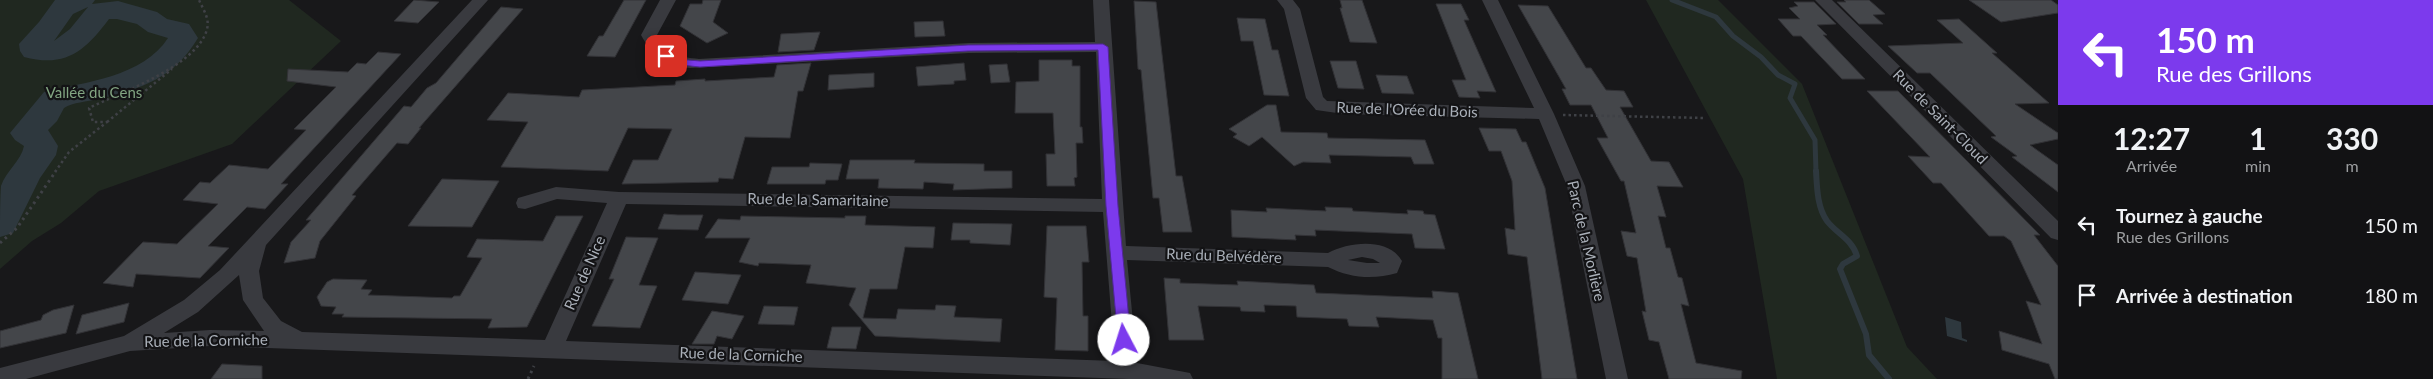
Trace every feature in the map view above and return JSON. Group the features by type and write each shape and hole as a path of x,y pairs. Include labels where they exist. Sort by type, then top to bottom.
{"street":[{"name":"Rue de la Corniche","path":"130,343 191,306 227,275 480,0"},
{"path":"668,0 649,34 656,50 675,62 691,63 968,48 1103,47"},
{"path":"1101,0 1112,206 1127,370"},
{"name":"Rue de l'Orée du Bois","path":"1286,0 1292,9 1315,98 1322,106 1344,109 1545,114"},
{"name":"Parc de la Morlière","path":"1490,0 1545,114 1576,186 1617,379"},
{"name":"Rue de Saint-Cloud","path":"1823,0 2058,233"},
{"name":"Rue de la Samaritaine","path":"525,204 556,194 619,198 1112,206"},
{"name":"Rue de Nice","path":"552,348 619,198"},
{"name":"Rue de la Corniche","path":"259,240 249,272 253,300 273,327 300,340"},
{"name":"Rue du Belvédère","path":"1117,253 1331,260"},
{"name":"Rue de la Corniche","path":"130,343 210,338 552,348 1127,370 1182,379"},
{"path":"0,377 130,343"}],"path":[{"path":"0,243 17,228 69,152 195,51 207,29 207,18 199,0"},
{"path":"106,122 93,122 89,108 176,66"},
{"path":"1545,114 1705,118"}],"green space":[{"name":"Vallée du Cens","path":"0,0 289,0 341,41 232,144 99,191 61,223 32,241 0,269"},
{"path":"1646,0 1718,0 1802,84 1907,347 1937,379 1777,379 1743,179"}],"shaded area":[{"path":"1945,317 1961,322 1962,338 1967,340 1967,342 1947,336"}],"building":[{"path":"414,0 439,2 418,23 394,21"},
{"path":"624,0 646,0 615,57 587,56 599,36 603,36"},
{"path":"703,0 721,0 713,22 728,33 707,43 680,26 690,4 702,4"},
{"path":"1340,0 1362,0 1377,43 1350,42 1340,8 1342,8"},
{"path":"1844,0 1869,0 1885,14 1873,15 1883,24 1859,24 1837,2 1846,2"},
{"path":"1969,0 2051,0 2058,5 2058,13 2001,22"},
{"path":"1134,1 1156,2 1176,176 1182,176 1192,232 1163,232 1159,198 1153,198 1141,70 1138,69"},
{"path":"1794,2 1814,2 1836,24 1817,25 1827,35 1823,35 1865,79 1842,79 1801,36 1793,36 1778,19 1800,19 1789,8 1798,6"},
{"path":"1436,4 1461,4 1469,20 1464,20 1496,92 1477,91 1480,98 1459,97 1452,80 1466,80"},
{"path":"1518,5 1548,6 1586,68 1591,68 1606,90 1624,91 1633,107 1620,107 1651,161 1669,162 1683,187 1657,186 1666,217 1658,216 1666,248 1670,248 1678,277 1682,278 1689,306 1681,304 1696,363 1742,371 1741,379 1669,379 1659,342 1649,340 1642,311 1646,312 1637,258 1627,256 1621,231 1636,233 1624,181 1621,181 1597,138 1608,138 1591,105 1570,105 1562,89 1566,89"},
{"path":"501,7 523,9 419,128 421,128 408,144 397,143 352,195 356,196 320,241 315,258 284,263 291,242 311,220 306,220 404,106 411,107 427,88 436,83"},
{"path":"1237,18 1265,19 1272,50 1278,50 1289,96 1264,95 1253,41 1241,41"},
{"path":"1959,19 1997,53 1992,53 2049,103 2015,104 2058,133 2058,139 2030,145 2058,165 2058,192 2012,157 2017,156 1991,137 1996,136 1930,73 1917,73 1888,46 1963,43 1937,20"},
{"path":"943,21 945,36 915,37 914,22"},
{"path":"820,32 814,50 778,52 781,34"},
{"path":"378,52 401,54 281,184 288,184 265,209 247,207 208,246 229,248 200,278 136,274 133,287 103,283 143,242 177,244 218,204 183,200 200,182 210,183 229,165 268,169 306,130 294,129 336,87 287,81 288,69 348,72 357,63 366,64"},
{"path":"1039,60 1072,60 1072,66 1080,66 1080,127 1082,127 1083,143 1076,143 1077,177 1074,178 1075,186 1047,186 1046,154 1055,154 1053,113 1015,113 1016,82 1039,81"},
{"path":"1330,61 1356,61 1364,89 1338,88"},
{"path":"811,63 803,91 798,91 790,138 745,137 733,179 719,178 718,182 622,184 633,160 658,160 672,129 628,128 608,171 501,167 528,122 487,120 508,93 579,97 582,90 675,85 676,81 705,79 705,81 774,77 777,65"},
{"path":"964,63 966,80 954,81 954,84 918,86 916,67"},
{"path":"1007,64 1010,82 991,83 989,65"},
{"path":"874,73 874,87 828,90 829,75"},
{"path":"1376,75 1407,76 1414,94 1382,93"},
{"path":"1867,91 1898,91 2040,235 2034,235 2058,266 2058,379 2055,379 2049,364 2002,350 1999,331 2042,344 2026,301 2041,305 2011,241 2004,236 1989,236 1941,183 1933,183 1908,156 1930,157"},
{"path":"1267,105 1276,105 1281,132 1327,133 1328,138 1425,140 1434,164 1414,164 1411,157 1329,155 1331,163 1303,162 1294,166 1262,137 1249,146 1233,137 1237,134 1229,129"},
{"path":"1479,128 1516,129 1522,142 1526,142 1545,188 1577,379 1542,379 1527,257 1508,254 1505,228 1515,230 1512,181 1501,151 1489,151"},
{"path":"850,160 915,160 914,163 984,164 984,171 1012,171 1012,188 953,190 954,184 924,182 923,189 878,188 879,179 846,179"},
{"path":"810,163 842,164 838,180 826,180 825,184 767,184 772,167 809,167"},
{"path":"442,179 499,181 472,227 408,226"},
{"path":"1325,207 1352,208 1353,211 1408,214 1407,210 1423,211 1424,214 1435,215 1445,249 1415,248 1412,234 1315,230 1316,236 1295,235 1296,240 1232,237 1231,210 1267,212 1266,208 1326,211"},
{"path":"664,214 703,215 698,230 658,229"},
{"path":"556,216 583,216 527,327 488,328 492,319 342,317 344,314 332,314 336,307 321,306 317,297 327,282 333,279 367,280 361,289 372,290 368,295 452,298 460,296 482,258 467,257 477,239 543,241"},
{"path":"741,216 845,218 845,216 866,216 865,225 935,227 933,248 905,247 897,289 870,289 863,318 896,319 898,309 935,310 936,305 956,306 954,317 1002,319 1000,342 875,336 849,305 856,288 806,283 811,265 759,263 758,266 739,262 750,238 705,238 718,219 740,220"},
{"path":"953,223 1012,224 1010,245 970,243 970,240 951,240"},
{"path":"1047,226 1086,226 1089,262 1082,262 1083,316 1088,316 1088,351 1055,350 1057,298 1044,297"},
{"path":"626,237 658,238 639,285 657,286 640,328 592,326 614,279 609,279"},
{"path":"695,272 741,275 728,304 682,300"},
{"path":"1164,278 1180,279 1180,283 1238,285 1237,281 1314,285 1316,293 1433,298 1432,291 1458,293 1478,379 1442,379 1442,338 1438,338 1433,320 1376,317 1379,327 1349,326 1347,319 1297,317 1296,306 1264,305 1265,312 1241,311 1240,307 1198,306 1204,340 1169,340"},
{"path":"129,303 124,322 76,334 82,315"},
{"path":"74,305 66,333 0,348 0,331 41,320 43,315 53,310"},
{"path":"764,306 798,307 794,325 758,324"},
{"path":"712,311 744,316 732,339 717,336 714,344 692,344"},
{"path":"832,327 861,327 856,349 827,348"},
{"path":"222,364 262,366 262,379 211,379"}],"waterway":[{"path":"0,224 24,174 39,155 41,146 36,137 27,133 46,114 49,104 55,99 108,87 145,73 161,64 174,52 183,38 179,30 158,26 147,18 118,10 100,11 81,35 65,48 46,53 35,51 34,44 51,27 60,11 66,5 81,0"},
{"path":"1672,0 1716,17 1733,36 1761,57 1778,75 1795,84 1790,98 1815,140 1816,172"},
{"path":"1816,171 1821,210 1831,226 1852,245 1857,256 1843,264 1840,269 1866,334 1869,355 1889,379"}],"route":[{"path":"666,56 675,62 700,64 968,48 1103,47 1112,206 1124,340"}]}
